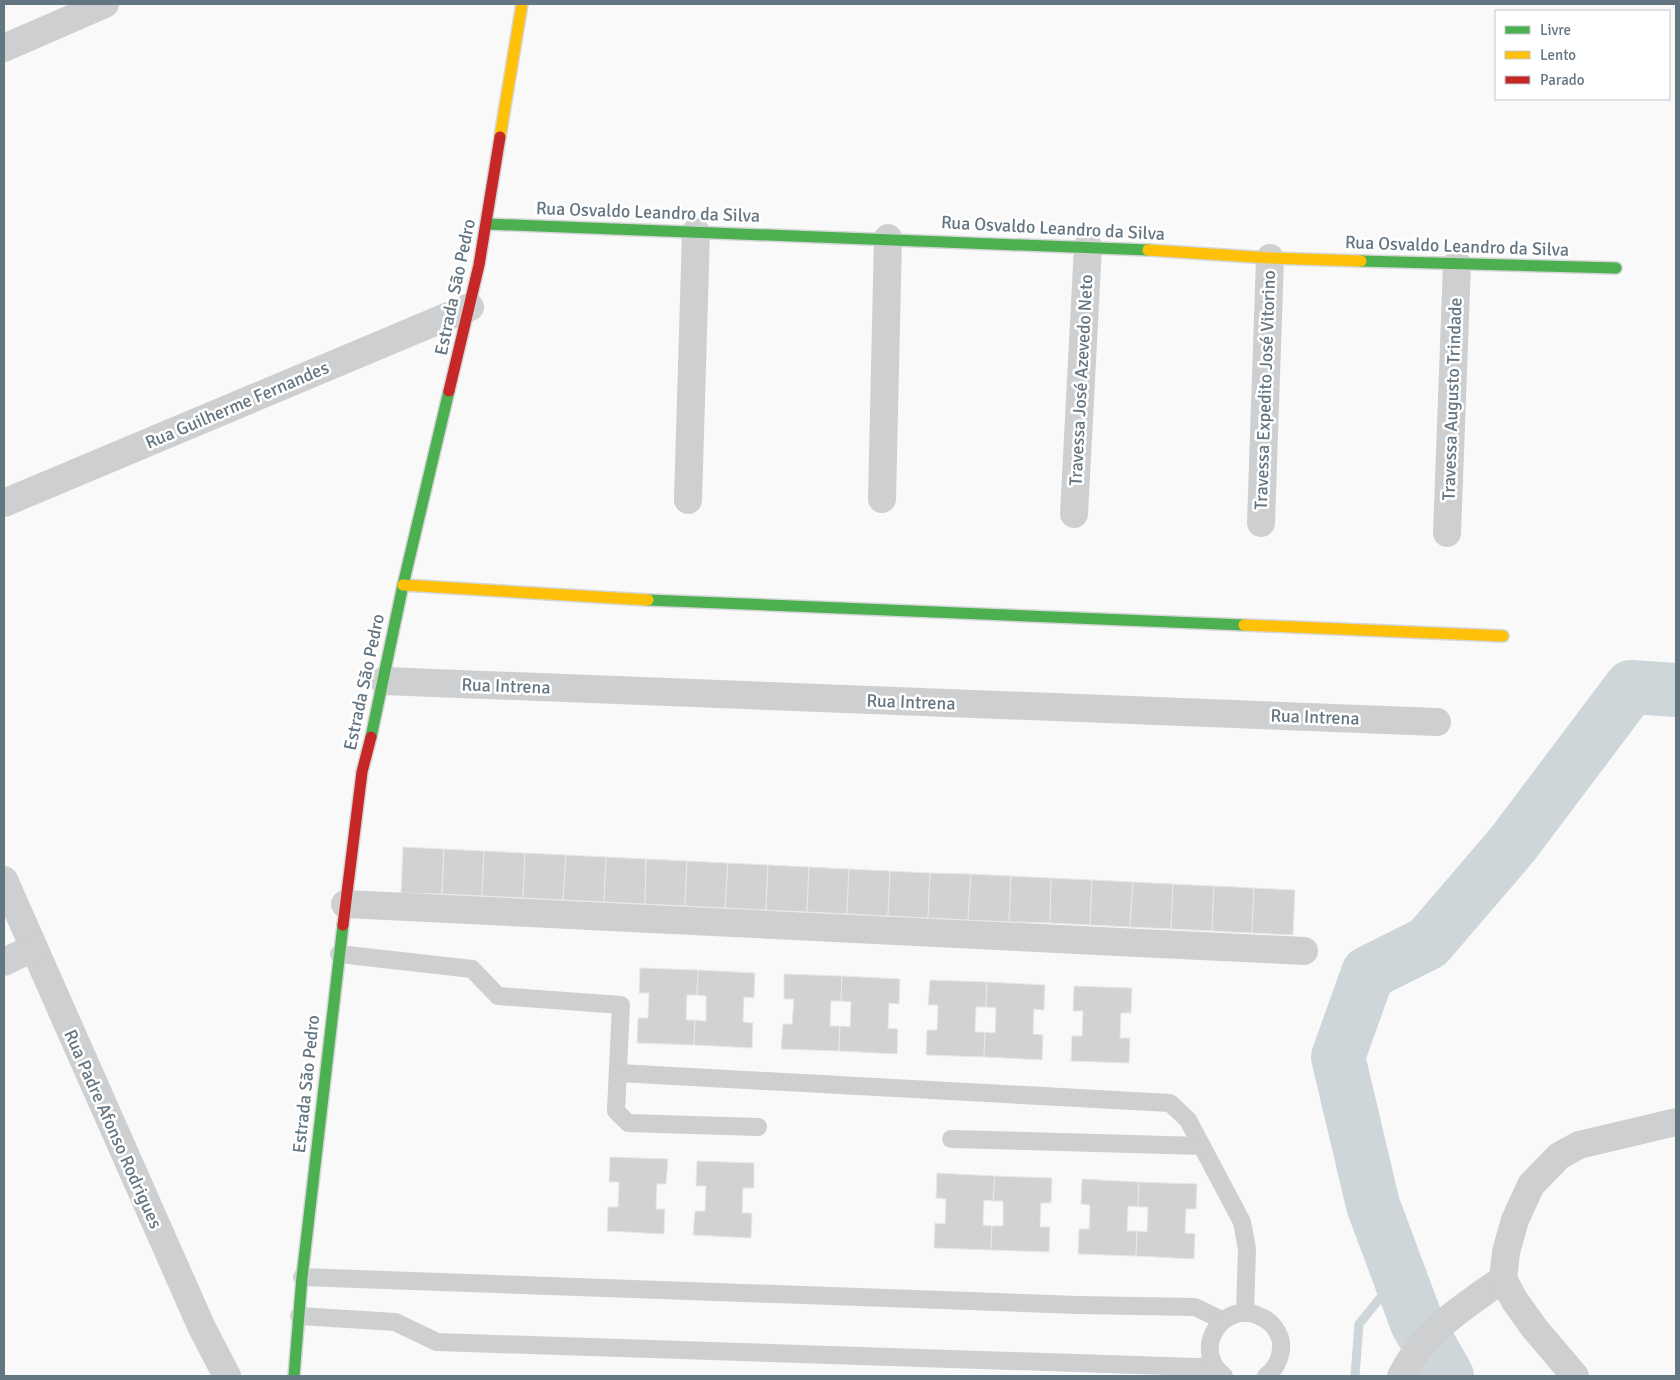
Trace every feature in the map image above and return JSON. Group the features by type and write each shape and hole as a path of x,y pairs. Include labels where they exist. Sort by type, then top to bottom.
{"street":[{"path":"4,48 105,4"},
{"name":"Estrada São Pedro","path":"294,1376 302,1277 362,772 384,681 403,585 470,307 488,224 522,4"},
{"name":"Rua Osvaldo Leandro da Silva","path":"488,224 1088,246 1270,258 1616,268"},
{"path":"688,500 696,232"},
{"path":"882,499 888,238"},
{"name":"Travessa José Azevedo Neto","path":"1074,514 1088,246"},
{"name":"Travessa Expedito José Vitorino","path":"1261,523 1270,258"},
{"name":"Travessa Augusto Trindade","path":"1447,533 1457,264"},
{"name":"Rua Guilherme Fernandes","path":"4,503 470,307"},
{"path":"403,585 629,599 1503,636"},
{"name":"Rua Intrena","path":"384,681 1437,722"},
{"name":"Rua Padre Afonso Rodrigues","path":"4,880 202,1328 227,1376"},
{"path":"345,904 1304,951"},
{"path":"4,962 33,948"},
{"path":"1575,1376 1535,1329 1515,1301 1503,1279 1506,1252 1515,1220 1532,1185 1559,1156 1579,1145 1676,1122"},
{"path":"1405,1368 1441,1323 1503,1279"}],"lane":[{"path":"339,954 472,969 498,996 621,1005 616,1111 628,1123 758,1127"},
{"path":"619,1073 1170,1103 1188,1120 1242,1222 1247,1249 1245,1312"},
{"path":"951,1139 1202,1146"},
{"path":"302,1277 1078,1305 1195,1307 1222,1320"},
{"path":"1219,1371 1210,1354 1210,1342 1214,1330 1222,1320 1233,1314 1245,1312 1258,1314 1268,1320 1276,1330 1281,1341 1281,1354 1276,1366 1266,1376"},
{"path":"299,1316 395,1322 437,1342 1186,1367 1219,1371"}],"building":[{"path":"403,847 444,849 442,894 401,893"},
{"path":"444,849 484,851 482,896 442,894"},
{"path":"484,851 525,853 523,898 482,896"},
{"path":"525,853 566,855 563,900 523,898"},
{"path":"566,855 606,857 604,902 563,900"},
{"path":"606,857 646,859 645,904 604,902"},
{"path":"646,859 687,861 685,906 645,904"},
{"path":"687,861 728,863 725,908 685,906"},
{"path":"728,863 768,865 766,910 725,908"},
{"path":"768,865 809,867 807,912 766,910"},
{"path":"809,867 849,869 847,914 807,912"},
{"path":"849,869 890,871 888,916 847,914"},
{"path":"890,871 930,873 928,918 888,916"},
{"path":"930,873 971,874 968,920 928,918"},
{"path":"971,874 1011,876 1009,922 968,920"},
{"path":"1011,876 1051,878 1050,923 1009,922"},
{"path":"1051,878 1092,880 1090,925 1050,923"},
{"path":"1092,880 1133,882 1130,927 1090,925"},
{"path":"1133,882 1173,884 1171,929 1130,927"},
{"path":"1173,884 1214,886 1212,931 1171,929"},
{"path":"1214,886 1254,888 1252,933 1212,931"},
{"path":"1254,888 1295,890 1293,935 1252,933"},
{"path":"640,968 698,970 697,995 687,995 686,1020 695,1020 694,1045 637,1043 638,1018 648,1018 649,993 639,993"},
{"path":"698,970 755,973 754,998 744,997 743,1022 753,1023 752,1048 694,1045 695,1020 706,1021 706,996 697,995"},
{"path":"784,974 842,976 841,1001 831,1001 830,1026 840,1026 839,1051 781,1049 783,1024 792,1024 794,999 784,999"},
{"path":"842,976 900,979 899,1004 889,1003 888,1028 898,1029 897,1054 839,1051 840,1026 850,1027 851,1002 841,1001"},
{"path":"930,980 987,982 986,1007 976,1007 975,1032 985,1032 984,1057 926,1055 927,1030 937,1030 938,1005 928,1005"},
{"path":"987,982 1045,985 1044,1010 1034,1009 1033,1034 1043,1035 1042,1060 984,1057 985,1032 995,1033 996,1008 986,1007"},
{"path":"1074,986 1132,988 1131,1013 1121,1013 1120,1038 1130,1038 1129,1063 1071,1061 1072,1036 1082,1036 1083,1011 1073,1011"},
{"path":"610,1157 668,1159 666,1184 657,1184 656,1209 665,1209 664,1234 607,1231 608,1207 618,1207 619,1182 609,1182"},
{"path":"697,1161 754,1163 754,1188 743,1188 742,1213 752,1213 751,1238 693,1235 695,1211 705,1211 706,1186 696,1186"},
{"path":"937,1173 995,1176 993,1201 984,1200 983,1225 992,1226 991,1250 934,1248 935,1223 945,1224 946,1199 936,1198"},
{"path":"995,1176 1052,1178 1051,1203 1041,1203 1040,1227 1050,1227 1049,1252 991,1250 992,1226 1003,1226 1003,1201 993,1201"},
{"path":"1082,1179 1139,1182 1138,1207 1128,1206 1127,1231 1137,1231 1136,1256 1078,1254 1079,1229 1089,1229 1090,1205 1081,1204"},
{"path":"1139,1182 1197,1184 1196,1209 1186,1209 1185,1233 1195,1234 1194,1259 1136,1256 1137,1231 1147,1232 1148,1207 1138,1207"}],"waterway":[{"path":"1447,1376 1417,1323 1373,1205 1338,1057 1368,973 1428,943 1512,845 1631,687 1676,690"},
{"path":"1355,1376 1359,1324 1399,1275"}],"traffic: fast":[{"path":"487,224 1148,250"},
{"path":"1361,261 1616,268"},
{"path":"371,737 403,585 449,391"},
{"path":"648,600 1244,625"},
{"path":"294,1376 302,1277 343,925"}],"traffic: slow":[{"path":"500,137 522,4"},
{"path":"1148,250 1270,258 1361,261"},
{"path":"403,585 648,600"},
{"path":"1244,625 1503,636"}],"traffic: jam":[{"path":"449,391 479,265 500,137"},
{"path":"343,925 362,772 371,737"}]}
